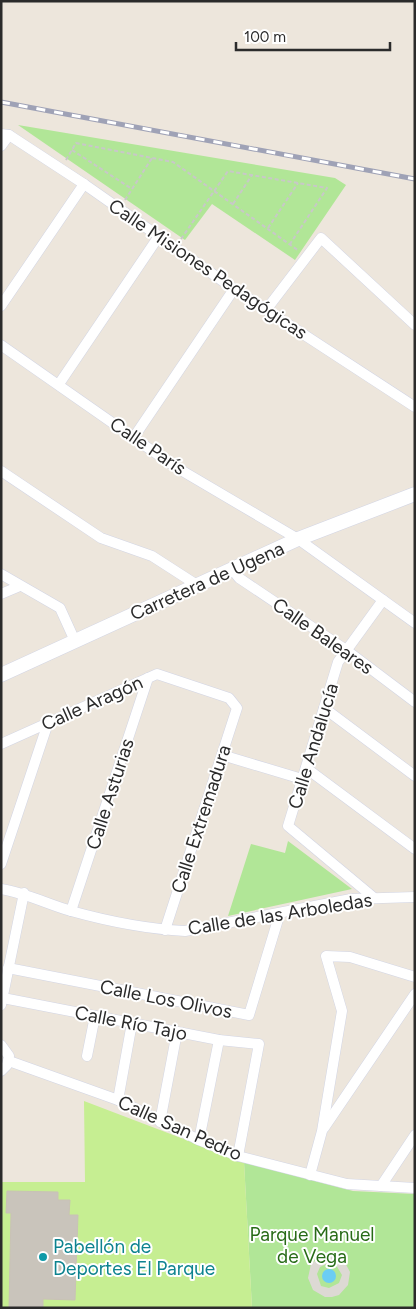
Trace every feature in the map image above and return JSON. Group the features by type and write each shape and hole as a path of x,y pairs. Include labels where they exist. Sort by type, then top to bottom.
{"main road":[{"name":"Carretera de Ugena","path":"1,675 298,539 415,494"}],"street":[{"path":"1,146 5,134"},
{"name":"Calle Misiones Pedagógicas","path":"5,134 60,168 234,289 415,407"},
{"path":"1,306 84,184"},
{"path":"59,384 159,236"},
{"path":"266,310 321,238 415,325"},
{"path":"134,437 234,289"},
{"name":"Calle París","path":"1,345 174,466 298,539 415,623"},
{"path":"1,471 101,538 152,556 197,585"},
{"name":"Calle Baleares","path":"232,569 239,578 346,650 415,702"},
{"path":"1,574 60,608 75,641"},
{"path":"1,594 20,586"},
{"name":"Calle Andalucía","path":"373,897 288,826 338,662 383,600"},
{"name":"Calle Aragón","path":"1,744 157,674 229,698 237,708"},
{"name":"Calle Asturias","path":"71,910 148,678"},
{"name":"Calle Extremadura","path":"165,930 237,708"},
{"path":"324,708 415,776"},
{"path":"1,864 48,723"},
{"path":"222,755 302,780"},
{"path":"306,768 415,849"},
{"name":"Calle de las Arboledas","path":"1,889 24,893 71,910 165,930 185,931 351,899 415,897"},
{"path":"2,1001 24,893"},
{"name":"Calle Los Olivos","path":"8,968 249,1015 280,913"},
{"path":"310,1175 322,1131 342,1011 326,956 350,957 415,977"},
{"path":"322,1131 415,994"},
{"name":"Calle Río Tajo","path":"2,1001 95,1016 219,1040 259,1044 238,1156"},
{"path":"87,1056 95,1016"},
{"path":"118,1100 132,1023"},
{"path":"160,1122 177,1032"},
{"path":"199,1140 219,1040"},
{"path":"1,1045 8,1051 8,1061 1,1071"},
{"name":"Calle San Pedro","path":"8,1061 118,1100 160,1122 238,1156 347,1184 415,1188"},
{"path":"381,1186 415,1135"}],"path":[{"path":"60,168 76,143 173,162 307,256"},
{"path":"72,150 132,189"},
{"path":"119,208 153,158"},
{"path":"175,247 228,171 328,188 290,244"},
{"path":"233,204 252,175"},
{"path":"268,228 298,183"}],"green space":[{"path":"18,125 335,178 346,185 295,260 212,204 185,240"},
{"path":"288,841 352,889 228,916 251,844 285,853"},
{"path":"84,1101 244,1162 252,1308 1,1308 1,1182 85,1182"},
{"name":"Parque Manuel de Vega","path":"244,1162 353,1191 415,1194 415,1308 252,1308"}],"shaded area":[{"path":"330,1254 343,1259 350,1272 348,1285 339,1295 325,1297 313,1290 308,1278 311,1264 323,1255","holes":["328,1263 336,1265 342,1275 339,1283 329,1288 321,1286 317,1274 320,1267"]}],"water":[{"path":"326,1269 332,1269 336,1276 332,1283 326,1283 322,1279 322,1273"}],"building":[{"name":"Pabellón de Deportes El Parque","path":"7,1191 58,1192 58,1200 70,1200 69,1215 78,1215 75,1300 43,1299 43,1308 9,1308 11,1213 6,1213"}],"railway":[{"path":"1,102 415,179"}],"place":[{"name":"Pabellón de Deportes El Parque","path":"43,1257"}]}
